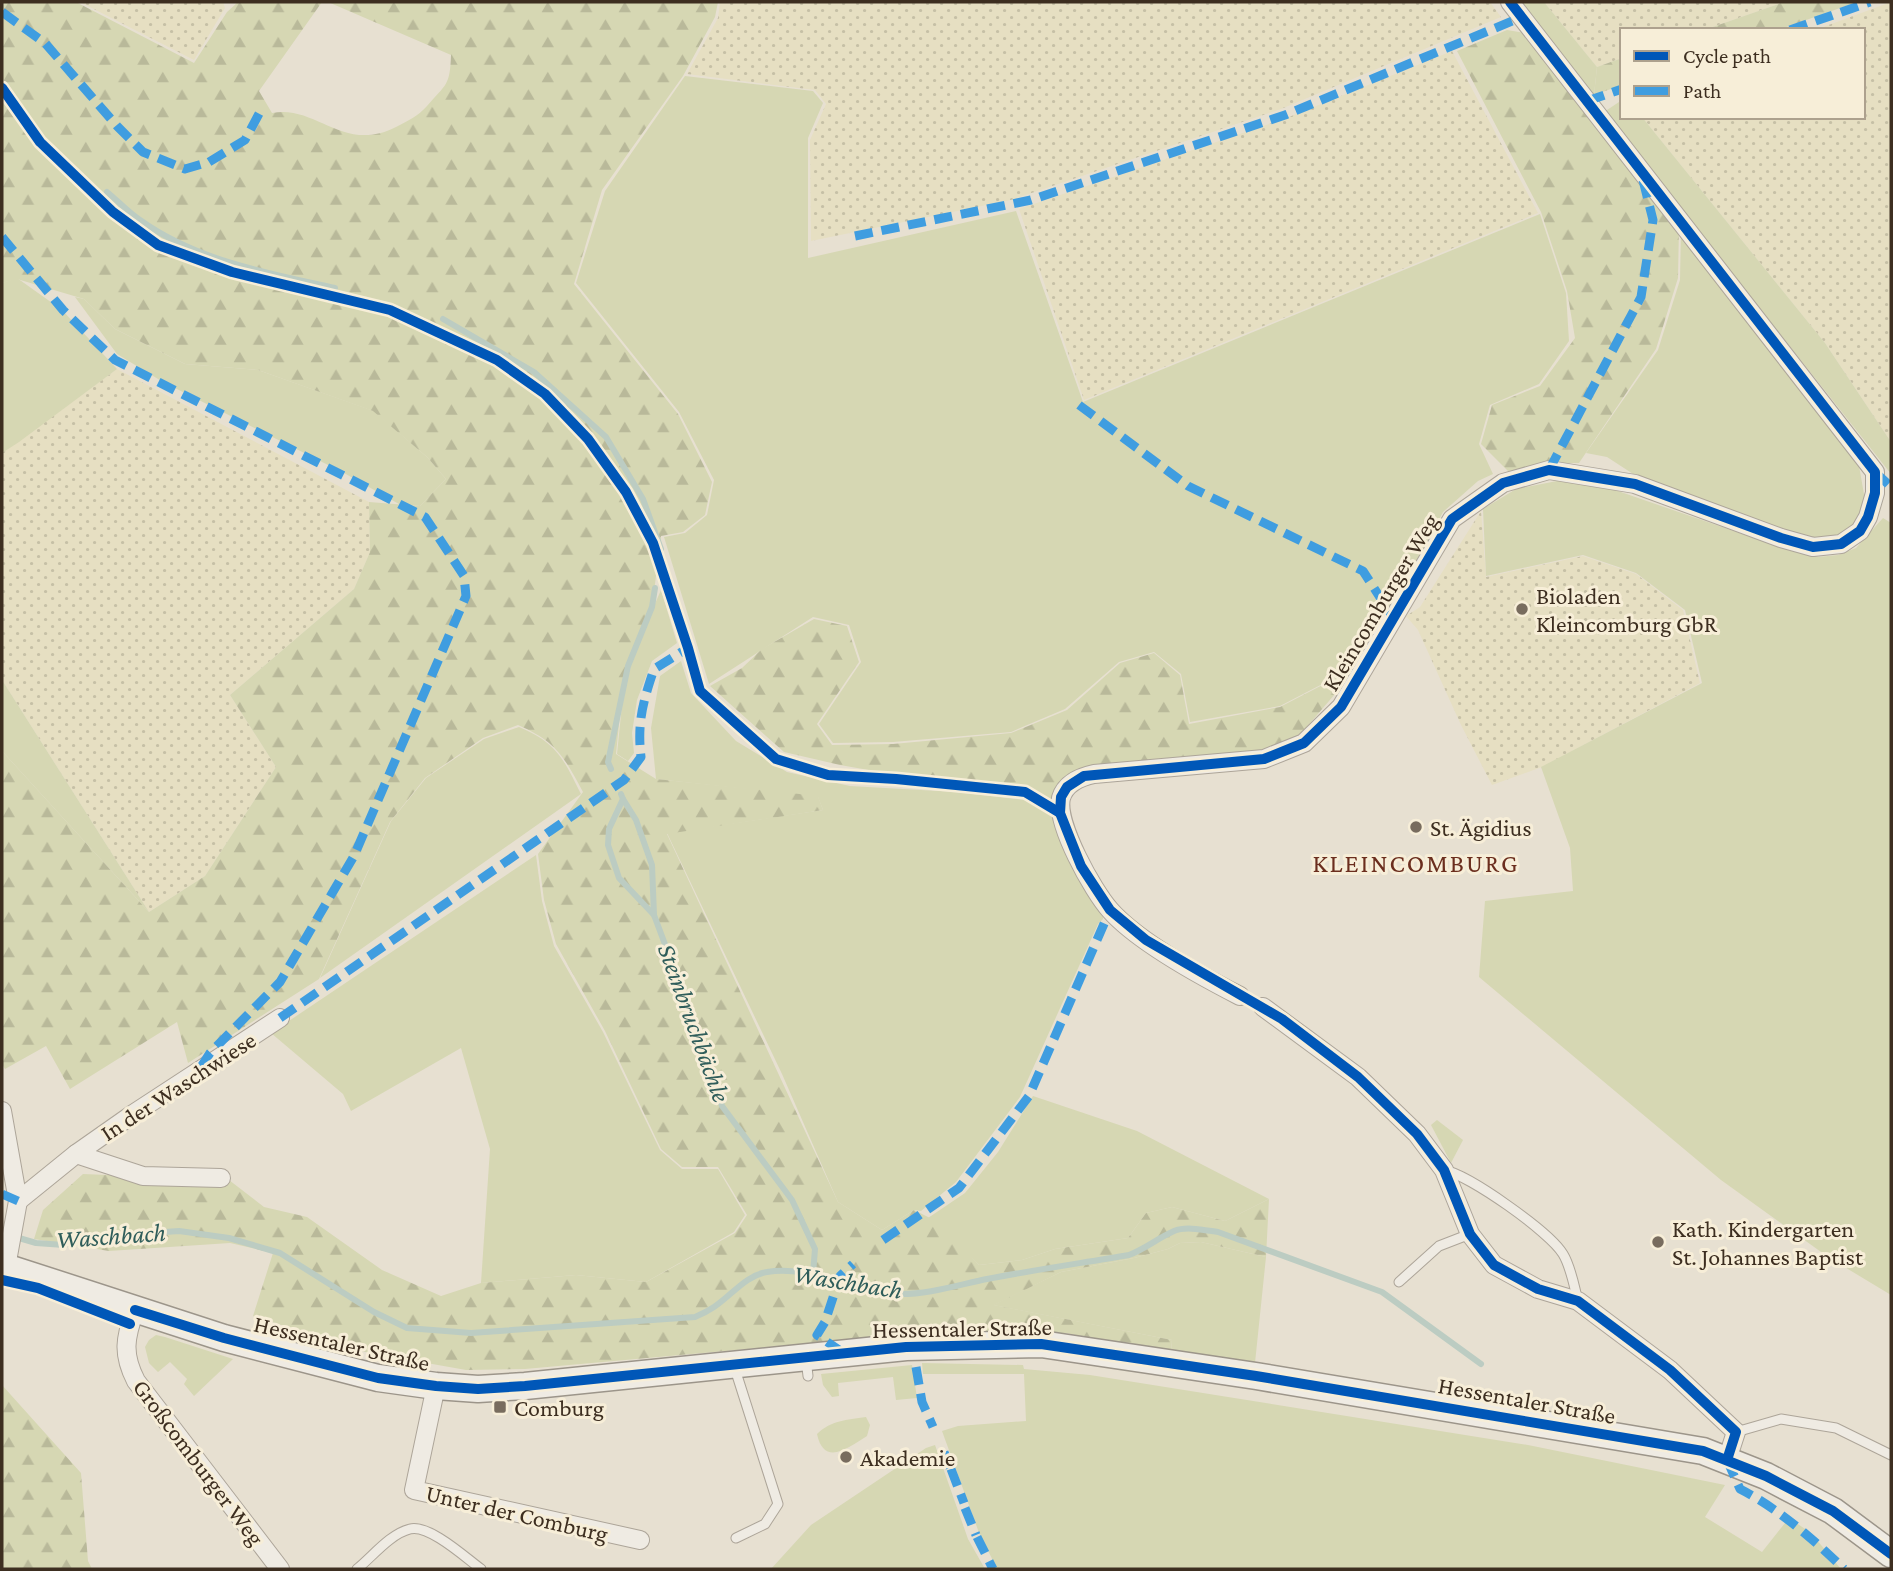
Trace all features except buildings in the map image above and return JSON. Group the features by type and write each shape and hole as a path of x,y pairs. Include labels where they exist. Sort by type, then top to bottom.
{"main road":[{"name":"Hessentaler Straße","path":"4,1267 224,1338 378,1378 436,1387 478,1389 525,1386 733,1365 807,1366 906,1347 1041,1344 1256,1376 1703,1451 1766,1476 1833,1511 1891,1555"}],"street":[{"name":"Kleincomburger Weg","path":"1240,996 1146,940 1110,910 1081,866 1060,813 1061,797 1074,781 1094,774 1264,759 1304,743 1341,707 1452,519 1503,483 1549,470 1635,484 1781,538 1813,547 1841,544 1860,531 1868,517 1875,493 1875,472 1510,2"},
{"path":"1263,1007 1358,1077 1417,1133 1444,1171 1470,1234 1494,1265 1538,1289 1578,1301 1670,1370 1736,1432 1727,1460"},
{"name":"In der Waschwiese","path":"18,1201 76,1154 177,1084 281,1018"},
{"path":"2,1111 18,1201 4,1267"},
{"name":"In der Waschwiese","path":"76,1154 143,1176 221,1178"},
{"name":"Großcomburger Weg","path":"135,1310 125,1350 128,1366 136,1381 280,1569"},
{"name":"Unter der Comburg","path":"436,1387 414,1490 640,1540"}],"lane":[{"path":"1444,1171 1454,1172 1530,1221 1555,1245 1563,1253 1578,1301"},
{"path":"1399,1282 1439,1246 1470,1234"},
{"path":"733,1365 778,1504 765,1524 736,1538"},
{"path":"1736,1432 1781,1419 1836,1428 1891,1455"},
{"path":"357,1569 395,1537 411,1529 425,1529 481,1569"}],"shaded area":[{"path":"80,2 223,2 225,8 194,60"},
{"path":"720,2 1490,2 1501,17 1281,109 1011,200 811,241 810,140 826,104 815,90 687,74 718,18"},
{"path":"1544,2 1784,2 1710,28 1620,28 1620,59 1597,67"},
{"path":"1891,2 1891,442 1825,343 1644,119 1865,119 1865,28 1820,28"},
{"path":"1452,51 1538,213 1084,400 1019,209 1284,119"},
{"path":"117,369 369,502 370,552 354,589 230,695 276,767 205,876 149,912 2,680 2,453"},
{"path":"1481,511 1486,577 1583,556 1636,574 1683,610 1700,683 1542,767 1492,785 1461,725 1418,630 1406,616 1420,607"}],"green space":[{"path":"2,2 76,2 194,63 227,12 238,2 322,2 259,91 272,113 302,115 360,135 377,134 420,113 446,84 451,55 328,2 718,2 715,17 683,76 602,190 574,284 678,414 712,482 705,515 683,532 661,536 653,600 622,695 616,754 656,779 818,796 823,810 667,834 838,1202 882,1230 914,1210 932,1219 979,1265 1022,1260 1055,1249 1128,1238 1146,1213 1172,1207 1225,1221 1269,1199 1266,1257 1201,1242 1180,1243 1134,1258 1061,1272 994,1305 1172,1340 1171,1354 1066,1333 955,1334 813,1343 525,1369 466,1370 365,1352 253,1316 273,1253 230,1243 109,1251 34,1239 43,1210 83,1174 229,1180 264,1207 307,1217 382,1270 441,1296 481,1283 576,1275 646,1282 735,1233 747,1215 718,1167 682,1167 661,1149 605,1031 556,944 544,900 538,854 583,792 551,744 518,725 483,738 425,778 390,822 319,979 188,1063 177,1022 70,1089 46,1046 5,1069 2,1064 2,751 149,912 205,876 276,767 230,695 354,589 370,552 369,502 420,506 446,479 427,457 373,411 258,370 185,364 115,329 84,299 17,279 2,283"},
{"path":"1518,2 1544,2 1597,67 1594,95 1590,93"},
{"path":"1784,2 1857,2 1784,28 1710,28"},
{"path":"1507,30 1525,33 1679,227 1678,278 1656,349 1579,463 1546,463 1509,472 1481,444 1492,405 1540,386 1575,338 1567,291 1541,212 1457,51"},
{"path":"1620,59 1620,86 1594,95 1597,67"},
{"path":"685,76 813,91 823,103 808,138 808,258 1016,211 1083,402 1540,214 1566,293 1569,341 1539,384 1490,405 1479,444 1493,474 1478,481 1443,512 1361,664 1280,706 1190,722 1181,674 1154,652 1119,662 1065,709 1011,732 893,742 833,743 819,724 861,662 849,625 813,617 709,684 664,537 685,533 707,515 714,480 679,412 576,283 605,191"},
{"path":"1620,101 1620,119 1644,119 1825,343 1891,442 1891,474 1606,114 1607,110"},
{"path":"1681,229 1858,460 1865,500 1855,525 1839,538 1817,540 1794,534 1647,483 1607,457 1586,453 1658,350 1680,280"},
{"path":"17,278 62,310 117,369 2,453 2,283"},
{"path":"75,297 84,299 115,329 185,364 258,370 374,411 427,457 446,479 420,506 399,504 344,473 163,382 117,354"},
{"path":"1562,480 1615,490 1780,547 1818,557 1838,555 1856,548 1883,518 1891,523 1891,1295 1828,1257 1721,1180 1479,977 1485,901 1573,891 1570,848 1541,767 1702,683 1685,610 1636,573 1583,555 1486,576 1483,509 1516,489"},
{"path":"661,590 677,643 652,661 637,700 632,733 634,753 628,761 617,754 623,695 637,645"},
{"path":"814,619 847,626 859,662 817,724 832,745 893,744 1011,733 1067,710 1120,663 1154,653 1180,675 1189,724 1280,707 1359,666 1299,736 1256,753 1089,767 1057,803 840,765 784,752 710,686 742,668 762,649"},
{"path":"681,661 691,693 736,741 787,772 850,786 956,792 1025,800 1053,813 1065,852 1103,910 1103,919 1098,924 1020,1097 956,1182 921,1211 914,1210 882,1230 838,1202 782,1074 667,833 823,810 818,797 656,779 651,728 660,676"},
{"path":"2,680 149,912 2,751"},
{"path":"519,727 542,739 558,753 581,794 320,978 391,821 426,778 484,739"},
{"path":"536,855 542,901 554,946 603,1032 660,1150 682,1169 718,1169 745,1215 734,1232 646,1282 576,1275 481,1283 490,1149 461,1048 351,1111 343,1094 271,1033"},
{"path":"1033,1096 1137,1131 1269,1199 1225,1221 1172,1207 1146,1213 1128,1238 1055,1249 1022,1260 979,1265 928,1218 965,1193 998,1152"},
{"path":"1437,1120 1463,1140 1451,1163 1431,1125"},
{"path":"1201,1242 1266,1257 1255,1363 1171,1354 1172,1340 993,1305 1061,1272 1134,1258 1180,1243"},
{"path":"156,1335 233,1359 194,1396 184,1384 187,1379 170,1362 158,1372 149,1363 145,1347"},
{"path":"922,1363 1023,1365 1024,1369 1090,1375 1528,1445 1725,1485 1705,1517 1762,1552 1789,1518 1811,1533 1841,1569 997,1569 978,1530 942,1431 958,1426 1026,1421 1024,1374 923,1374"},
{"path":"912,1365 917,1398 896,1400 893,1377 838,1383 839,1396 832,1397 823,1385 821,1374"},
{"path":"2,1385 81,1473 88,1561 92,1569 2,1569"},
{"path":"866,1417 870,1425 867,1436 852,1445 838,1452 831,1452 820,1444 817,1434 828,1426"},
{"path":"935,1445 968,1539 985,1569 771,1569 811,1525 926,1448"}],"waterway":[{"name":"Steinbruchbächle","path":"107,192 131,214 185,246 234,264 335,288"},
{"name":"Steinbruchbächle","path":"443,319 534,372 606,437 643,499 661,549"},
{"name":"Steinbruchbächle","path":"611,769 608,762 628,666 652,607 655,588"},
{"name":"Steinbruchbächle","path":"621,794 623,799 609,829 608,845 619,878 654,915 701,1040 722,1106 792,1200 815,1249 813,1274"},
{"name":"Steinbruchbächle","path":"623,799 636,820 652,865 654,915"},
{"name":"Waschbach","path":"2,1233 36,1243 64,1245 94,1237 179,1231 229,1238 280,1253 374,1312 407,1328 471,1333 695,1317 714,1307 752,1277 767,1272 799,1272 881,1292 920,1293 1129,1255 1174,1231 1195,1229 1218,1232 1382,1292 1481,1364"}],"marked path":[{"path":"1796,28 1870,2"},
{"path":"2,12 45,43 143,152 185,169 209,162 245,140 261,110"},
{"path":"855,236 1031,200 1285,115 1522,17"},
{"path":"1587,101 1620,90"},
{"path":"1549,470 1641,297 1653,220 1643,180"},
{"path":"2,237 63,310 115,360 425,517 464,576 466,596 354,856 280,982 210,1053 199,1070"},
{"path":"1079,405 1188,486 1363,571 1394,619"},
{"path":"1875,472 1891,487"},
{"path":"280,1018 624,780 641,757 642,712 654,669 688,648"},
{"path":"883,1240 959,1188 1029,1096 1110,910"},
{"path":"2,1194 18,1201"},
{"path":"842,1352 817,1335 825,1322 840,1276 853,1264"},
{"path":"916,1367 922,1402 933,1427"},
{"path":"944,1452 950,1468"},
{"path":"1727,1460 1740,1489 1795,1525 1844,1569"},
{"path":"951,1469 964,1503"},
{"path":"965,1508 976,1535"},
{"path":"977,1537 993,1569"}],"cycle path":[{"path":"1510,2 1875,472 1875,493 1868,517 1860,531 1841,544 1813,547 1781,538 1635,484 1549,470 1503,483 1452,519 1341,707 1304,743 1264,759 1084,776 1067,787 1061,797 1060,813 1081,866 1110,910 1146,940 1282,1019 1358,1077 1417,1134 1444,1170 1470,1234 1494,1265 1538,1289 1578,1301 1670,1370 1736,1432 1727,1460"},
{"path":"2,88 40,142 113,212 158,245 232,272 390,310 497,360 545,394 588,439 626,492 653,543 700,691 776,759 828,775 1025,792 1060,813"},
{"path":"2,1280 38,1288 130,1324"},
{"path":"135,1310 224,1338 378,1378 478,1389 906,1347 1041,1344 1256,1376 1703,1451 1766,1476 1833,1511 1891,1554"}],"place":[{"name":"Bioladen Kleincomburg GbR","path":"1522,609"},
{"name":"St. Ägidius","path":"1416,827"},
{"name":"Kath. Kindergarten St. Johannes Baptist","path":"1658,1242"},
{"name":"Comburg","path":"500,1407"},
{"name":"Akademie","path":"846,1457"}],"district":[{"name":"KLEINCOMBURG","path":"1416,863"}]}
